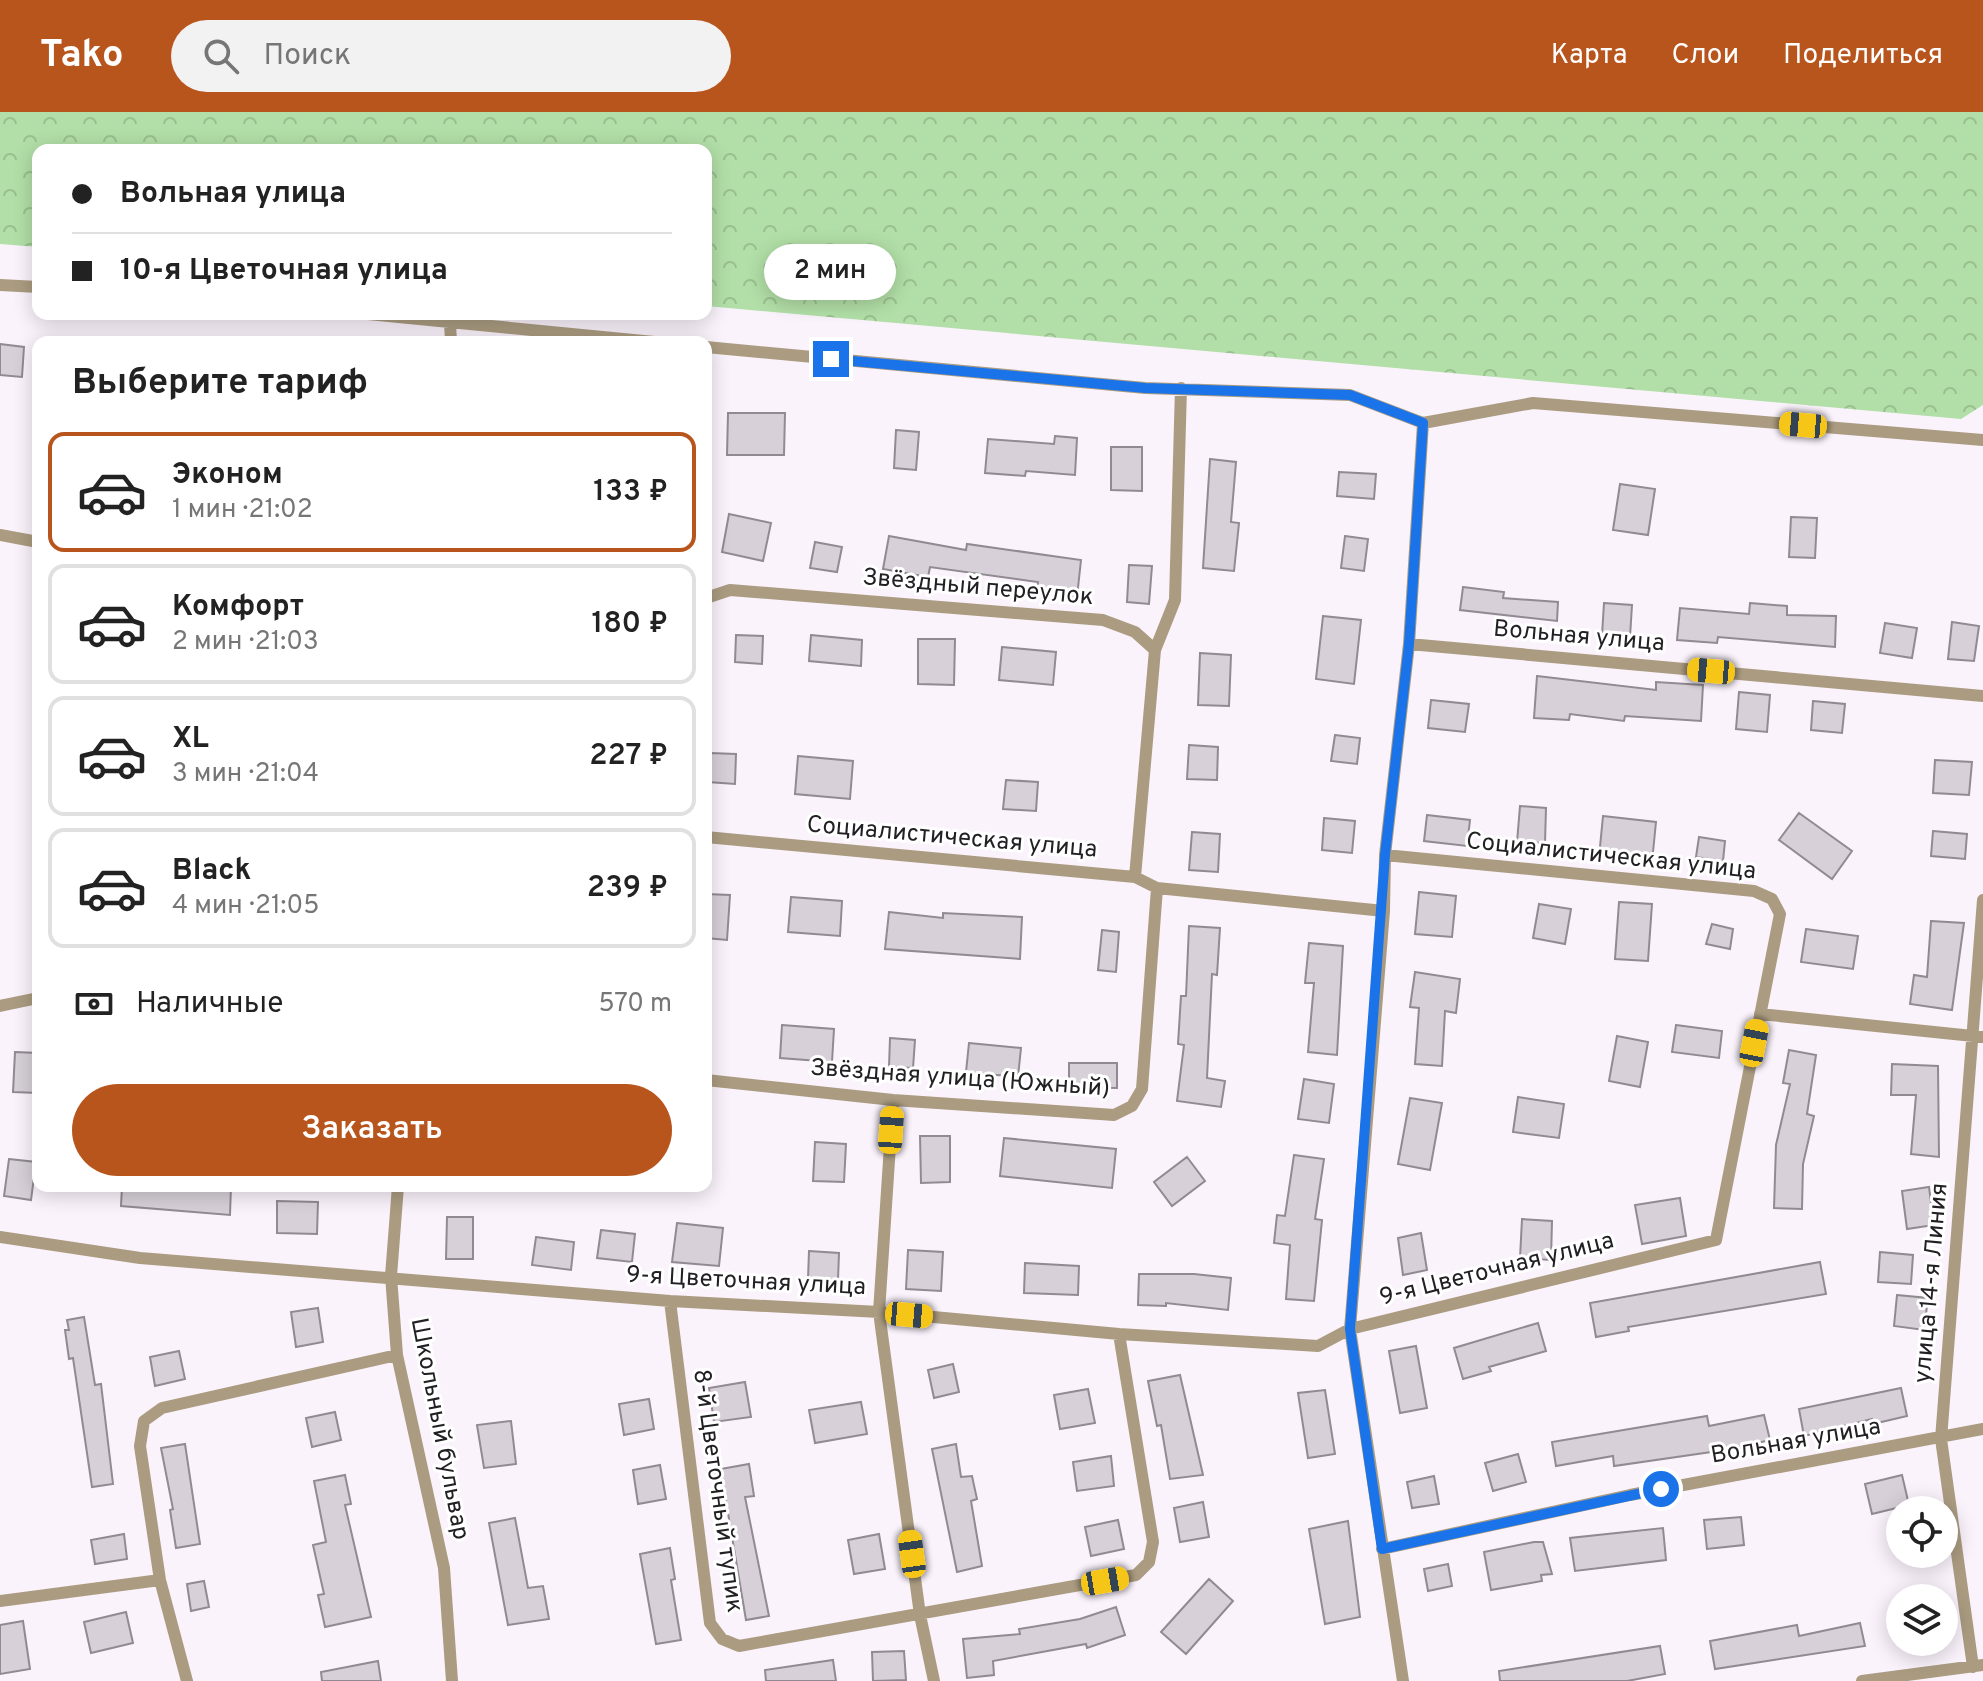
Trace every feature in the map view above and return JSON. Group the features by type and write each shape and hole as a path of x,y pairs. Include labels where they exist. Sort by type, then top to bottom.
{"lane":[{"path":"0,285 32,287"},
{"path":"423,320 590,336"},
{"path":"450,323 451,336"},
{"path":"712,348 1145,388 1350,395 1423,423 1533,403 1983,440"},
{"path":"1135,877 1155,650 1175,600 1181,388"},
{"path":"1403,1681 1350,1329 1384,911 1385,855 1409,644 1423,423"},
{"path":"0,535 32,541"},
{"name":"Звёздный переулок","path":"712,596 730,590 1103,620 1135,632 1155,650"},
{"name":"Вольная улица","path":"1409,644 1983,696"},
{"name":"Социалистическая улица","path":"712,838 1135,877 1157,888 1384,911"},
{"name":"Социалистическая улица","path":"1385,855 1754,891 1772,899 1780,914 1716,1240"},
{"name":"Звёздная улица (Южный)","path":"712,1081 893,1100 1114,1115 1132,1106 1142,1089 1157,888"},
{"name":"улица 14-я Линия","path":"1978,1666 1941,1439 1979,1036 1983,900"},
{"path":"0,1006 32,999"},
{"path":"1760,1014 1979,1036"},
{"path":"893,1100 879,1312 920,1615 934,1681"},
{"name":"Школьный бульвар","path":"398,1192 391,1276 397,1355 444,1568 452,1681"},
{"name":"9-я Цветочная улица","path":"0,1237 140,1258 670,1301 879,1312 1119,1334 1318,1346 1350,1329 1716,1240"},
{"name":"8-й Цветочный тупик","path":"670,1301 710,1623 722,1639 739,1646 1136,1575 1149,1562 1153,1542 1119,1334"},
{"path":"187,1681 160,1580 140,1446 144,1421 162,1408 397,1355"},
{"name":"Вольная улица","path":"1382,1549 1630,1495 1983,1429"},
{"path":"0,1601 160,1580"},
{"path":"1862,1681 1946,1667 1978,1666"},
{"path":"1946,1667 1948,1681"}],"green space":[{"path":"0,112 1983,112 1983,405 1961,419 712,307 712,144 32,144 32,247 0,244"}],"building":[{"path":"0,344 24,347 22,377 0,375"},
{"path":"728,413 785,413 784,455 727,455"},
{"path":"896,430 919,432 916,470 894,468"},
{"path":"1055,436 1077,438 1075,475 1026,471 1025,476 985,473 988,439 1054,444"},
{"path":"1111,447 1142,447 1142,491 1111,490"},
{"path":"1210,459 1236,462 1231,522 1239,523 1234,571 1203,568"},
{"path":"1339,472 1376,474 1374,499 1337,496"},
{"path":"1620,484 1655,489 1648,535 1613,530"},
{"path":"729,514 771,523 763,561 722,552"},
{"path":"1791,517 1817,518 1815,558 1789,557"},
{"path":"889,536 966,550 967,544 1081,560 1077,597 1037,593 1038,582 930,567 928,577 883,569"},
{"path":"1345,536 1368,539 1364,571 1341,568"},
{"path":"815,542 842,547 837,572 810,568"},
{"path":"1129,565 1152,566 1149,604 1127,602"},
{"path":"1463,587 1504,592 1503,598 1558,602 1557,621 1460,610"},
{"path":"1604,603 1632,605 1630,637 1602,635"},
{"path":"1750,603 1787,606 1787,615 1836,616 1835,647 1718,637 1717,643 1677,640 1680,608 1749,614"},
{"path":"1323,616 1361,620 1354,684 1316,679"},
{"path":"1952,622 1979,626 1974,661 1948,659"},
{"path":"1885,623 1917,628 1912,658 1880,653"},
{"path":"736,635 763,636 762,664 735,662"},
{"path":"811,635 862,640 861,666 809,661"},
{"path":"918,639 955,639 954,685 918,684"},
{"path":"1002,647 1056,652 1053,685 999,680"},
{"path":"1200,653 1231,655 1229,706 1198,705"},
{"path":"1537,676 1656,690 1656,682 1703,685 1701,721 1625,716 1624,721 1570,714 1569,720 1534,718"},
{"path":"1739,692 1770,695 1767,732 1736,729"},
{"path":"1431,700 1469,704 1465,732 1428,728"},
{"path":"1813,701 1845,704 1842,733 1811,730"},
{"path":"1335,735 1360,738 1357,764 1331,761"},
{"path":"1189,745 1218,747 1217,780 1187,779"},
{"path":"712,753 736,754 735,784 712,782"},
{"path":"798,756 853,761 850,799 795,794"},
{"path":"1935,760 1972,762 1969,795 1933,793"},
{"path":"1006,780 1038,782 1036,811 1003,809"},
{"path":"1520,806 1546,808 1545,843 1517,842"},
{"path":"1799,813 1852,851 1832,879 1779,840"},
{"path":"1427,815 1470,820 1467,846 1424,841"},
{"path":"1603,816 1656,822 1652,862 1599,857"},
{"path":"1324,818 1355,821 1352,853 1322,850"},
{"path":"1933,831 1967,834 1965,859 1931,856"},
{"path":"1192,832 1220,834 1218,872 1189,870"},
{"path":"1699,837 1725,841 1723,861 1696,857"},
{"path":"1419,892 1456,896 1452,937 1415,934"},
{"path":"712,894 730,895 727,940 712,939"},
{"path":"791,897 842,901 840,936 788,932"},
{"path":"1619,902 1652,904 1648,961 1615,959"},
{"path":"1539,904 1571,909 1565,944 1533,938"},
{"path":"889,912 943,918 943,913 1022,917 1020,959 885,949"},
{"path":"1931,921 1964,923 1952,1010 1910,1004 1914,975 1927,977"},
{"path":"1712,924 1733,929 1730,949 1706,944"},
{"path":"1189,926 1220,928 1217,975 1212,974 1207,1078 1225,1081 1221,1107 1177,1101 1184,1045 1178,1044 1181,996 1186,996"},
{"path":"1806,929 1858,936 1853,969 1801,962"},
{"path":"1102,930 1119,932 1116,972 1098,970"},
{"path":"1309,943 1343,946 1337,1055 1308,1052 1314,983 1305,983"},
{"path":"1415,972 1460,979 1456,1013 1445,1011 1442,1066 1415,1064 1419,1008 1410,1007"},
{"path":"782,1025 834,1029 832,1062 780,1058"},
{"path":"1676,1025 1722,1031 1719,1058 1672,1052"},
{"path":"1617,1036 1648,1042 1640,1087 1609,1081"},
{"path":"890,1038 915,1040 913,1068 889,1067"},
{"path":"969,1043 1021,1048 1018,1077 966,1072"},
{"path":"1789,1050 1816,1055 1807,1114 1814,1116 1803,1164 1802,1209 1774,1208 1776,1145 1790,1084 1783,1083"},
{"path":"15,1052 32,1053 32,1093 13,1092"},
{"path":"1069,1063 1117,1063 1117,1088 1069,1087"},
{"path":"1892,1064 1938,1066 1939,1157 1911,1154 1916,1095 1891,1095"},
{"path":"1304,1079 1334,1084 1329,1123 1298,1119"},
{"path":"1518,1097 1564,1104 1559,1138 1513,1132"},
{"path":"1410,1098 1442,1103 1430,1170 1398,1164"},
{"path":"920,1136 950,1136 950,1182 921,1183"},
{"path":"1004,1138 1116,1149 1112,1188 1000,1176"},
{"path":"815,1142 846,1144 844,1182 813,1181"},
{"path":"1294,1155 1324,1159 1315,1219 1322,1220 1314,1301 1286,1299 1290,1245 1274,1243 1277,1215 1285,1216"},
{"path":"1187,1157 1205,1181 1172,1206 1154,1182"},
{"path":"9,1159 32,1162 31,1200 4,1196"},
{"path":"1929,1187 1934,1225 1907,1229 1902,1191"},
{"path":"122,1192 231,1192 230,1215 121,1206"},
{"path":"1680,1198 1686,1236 1642,1244 1635,1205"},
{"path":"277,1201 318,1202 317,1234 277,1233"},
{"path":"447,1217 473,1217 473,1259 446,1259"},
{"path":"1522,1219 1552,1221 1551,1260 1520,1258"},
{"path":"677,1223 723,1228 719,1266 672,1262"},
{"path":"601,1230 635,1234 632,1262 597,1258"},
{"path":"1421,1233 1427,1270 1403,1275 1398,1238"},
{"path":"536,1237 574,1242 571,1270 532,1265"},
{"path":"908,1250 943,1252 941,1291 906,1289"},
{"path":"809,1251 839,1253 838,1280 808,1279"},
{"path":"1880,1252 1913,1255 1911,1284 1878,1282"},
{"path":"1820,1262 1826,1294 1628,1327 1629,1331 1596,1337 1590,1303"},
{"path":"1025,1263 1079,1266 1078,1295 1024,1293"},
{"path":"1139,1274 1231,1278 1228,1310 1166,1303 1166,1306 1138,1305"},
{"path":"1897,1295 1928,1298 1924,1330 1894,1326"},
{"path":"318,1308 323,1342 296,1347 291,1312"},
{"path":"84,1317 95,1385 101,1384 113,1484 92,1487 73,1358 69,1359 65,1330 69,1330 67,1320"},
{"path":"1538,1323 1546,1351 1489,1367 1491,1371 1463,1379 1454,1348"},
{"path":"1416,1346 1427,1408 1400,1413 1389,1351"},
{"path":"179,1351 185,1379 155,1386 150,1357"},
{"path":"953,1364 959,1392 934,1398 928,1370"},
{"path":"1180,1375 1203,1475 1170,1479 1161,1425 1157,1426 1148,1381"},
{"path":"745,1382 751,1417 714,1422 709,1388"},
{"path":"1901,1388 1907,1416 1873,1424 1872,1419 1804,1436 1799,1409"},
{"path":"1088,1389 1095,1423 1060,1429 1054,1395"},
{"path":"1325,1390 1335,1454 1308,1458 1298,1393"},
{"path":"649,1399 654,1429 624,1435 619,1404"},
{"path":"861,1402 867,1434 815,1443 809,1410"},
{"path":"335,1412 341,1440 312,1447 306,1418"},
{"path":"1764,1415 1770,1440 1732,1449 1614,1466 1613,1456 1556,1466 1552,1442 1707,1416 1709,1426"},
{"path":"511,1421 516,1464 484,1468 477,1425"},
{"path":"185,1444 200,1544 176,1548 170,1510 173,1509 161,1448"},
{"path":"956,1444 961,1477 972,1476 977,1499 971,1501 982,1566 957,1572 932,1449"},
{"path":"1518,1454 1526,1482 1493,1491 1485,1463"},
{"path":"1111,1456 1114,1486 1077,1491 1073,1462"},
{"path":"749,1464 754,1496 745,1497 769,1616 746,1620 726,1501 721,1501 715,1470"},
{"path":"660,1465 666,1499 638,1504 633,1470"},
{"path":"345,1475 351,1504 345,1505 371,1617 325,1627 318,1595 324,1594 313,1545 326,1542 314,1481"},
{"path":"1902,1475 1907,1496 1886,1496 1886,1511 1872,1514 1865,1484"},
{"path":"1434,1476 1439,1504 1412,1508 1407,1482"},
{"path":"1203,1502 1209,1537 1180,1542 1174,1508"},
{"path":"1741,1517 1744,1545 1707,1549 1704,1520"},
{"path":"515,1518 528,1588 543,1586 549,1619 508,1625 489,1523"},
{"path":"1118,1520 1124,1549 1091,1556 1085,1527"},
{"path":"1348,1521 1360,1617 1325,1624 1309,1529"},
{"path":"1663,1528 1666,1560 1575,1571 1570,1538"},
{"path":"124,1534 127,1559 95,1564 91,1540"},
{"path":"879,1534 885,1569 854,1574 848,1540"},
{"path":"1543,1542 1552,1574 1541,1575 1542,1581 1491,1590 1484,1552"},
{"path":"670,1548 675,1579 671,1580 681,1640 656,1644 640,1554"},
{"path":"1448,1564 1452,1586 1428,1591 1424,1569"},
{"path":"1209,1579 1233,1601 1186,1654 1161,1632"},
{"path":"204,1581 209,1607 191,1611 187,1584"},
{"path":"1116,1607 1125,1635 1087,1648 1086,1644 993,1661 994,1675 967,1678 963,1639 1020,1634 1019,1629 1080,1619"},
{"path":"126,1612 133,1643 91,1653 84,1622"},
{"path":"23,1621 30,1669 0,1674 0,1625"},
{"path":"1860,1623 1865,1646 1715,1669 1710,1641 1797,1625 1799,1636"},
{"path":"1660,1646 1665,1674 1627,1681 1500,1681 1499,1671"},
{"path":"904,1651 906,1680 873,1681 872,1652"},
{"path":"833,1660 836,1681 766,1681 765,1670"},
{"path":"378,1661 381,1681 322,1681 321,1672"}],"route":[{"path":"831,359 1145,388 1350,395 1423,423 1409,644 1385,855 1384,911 1350,1329 1382,1549 1661,1489"}]}
